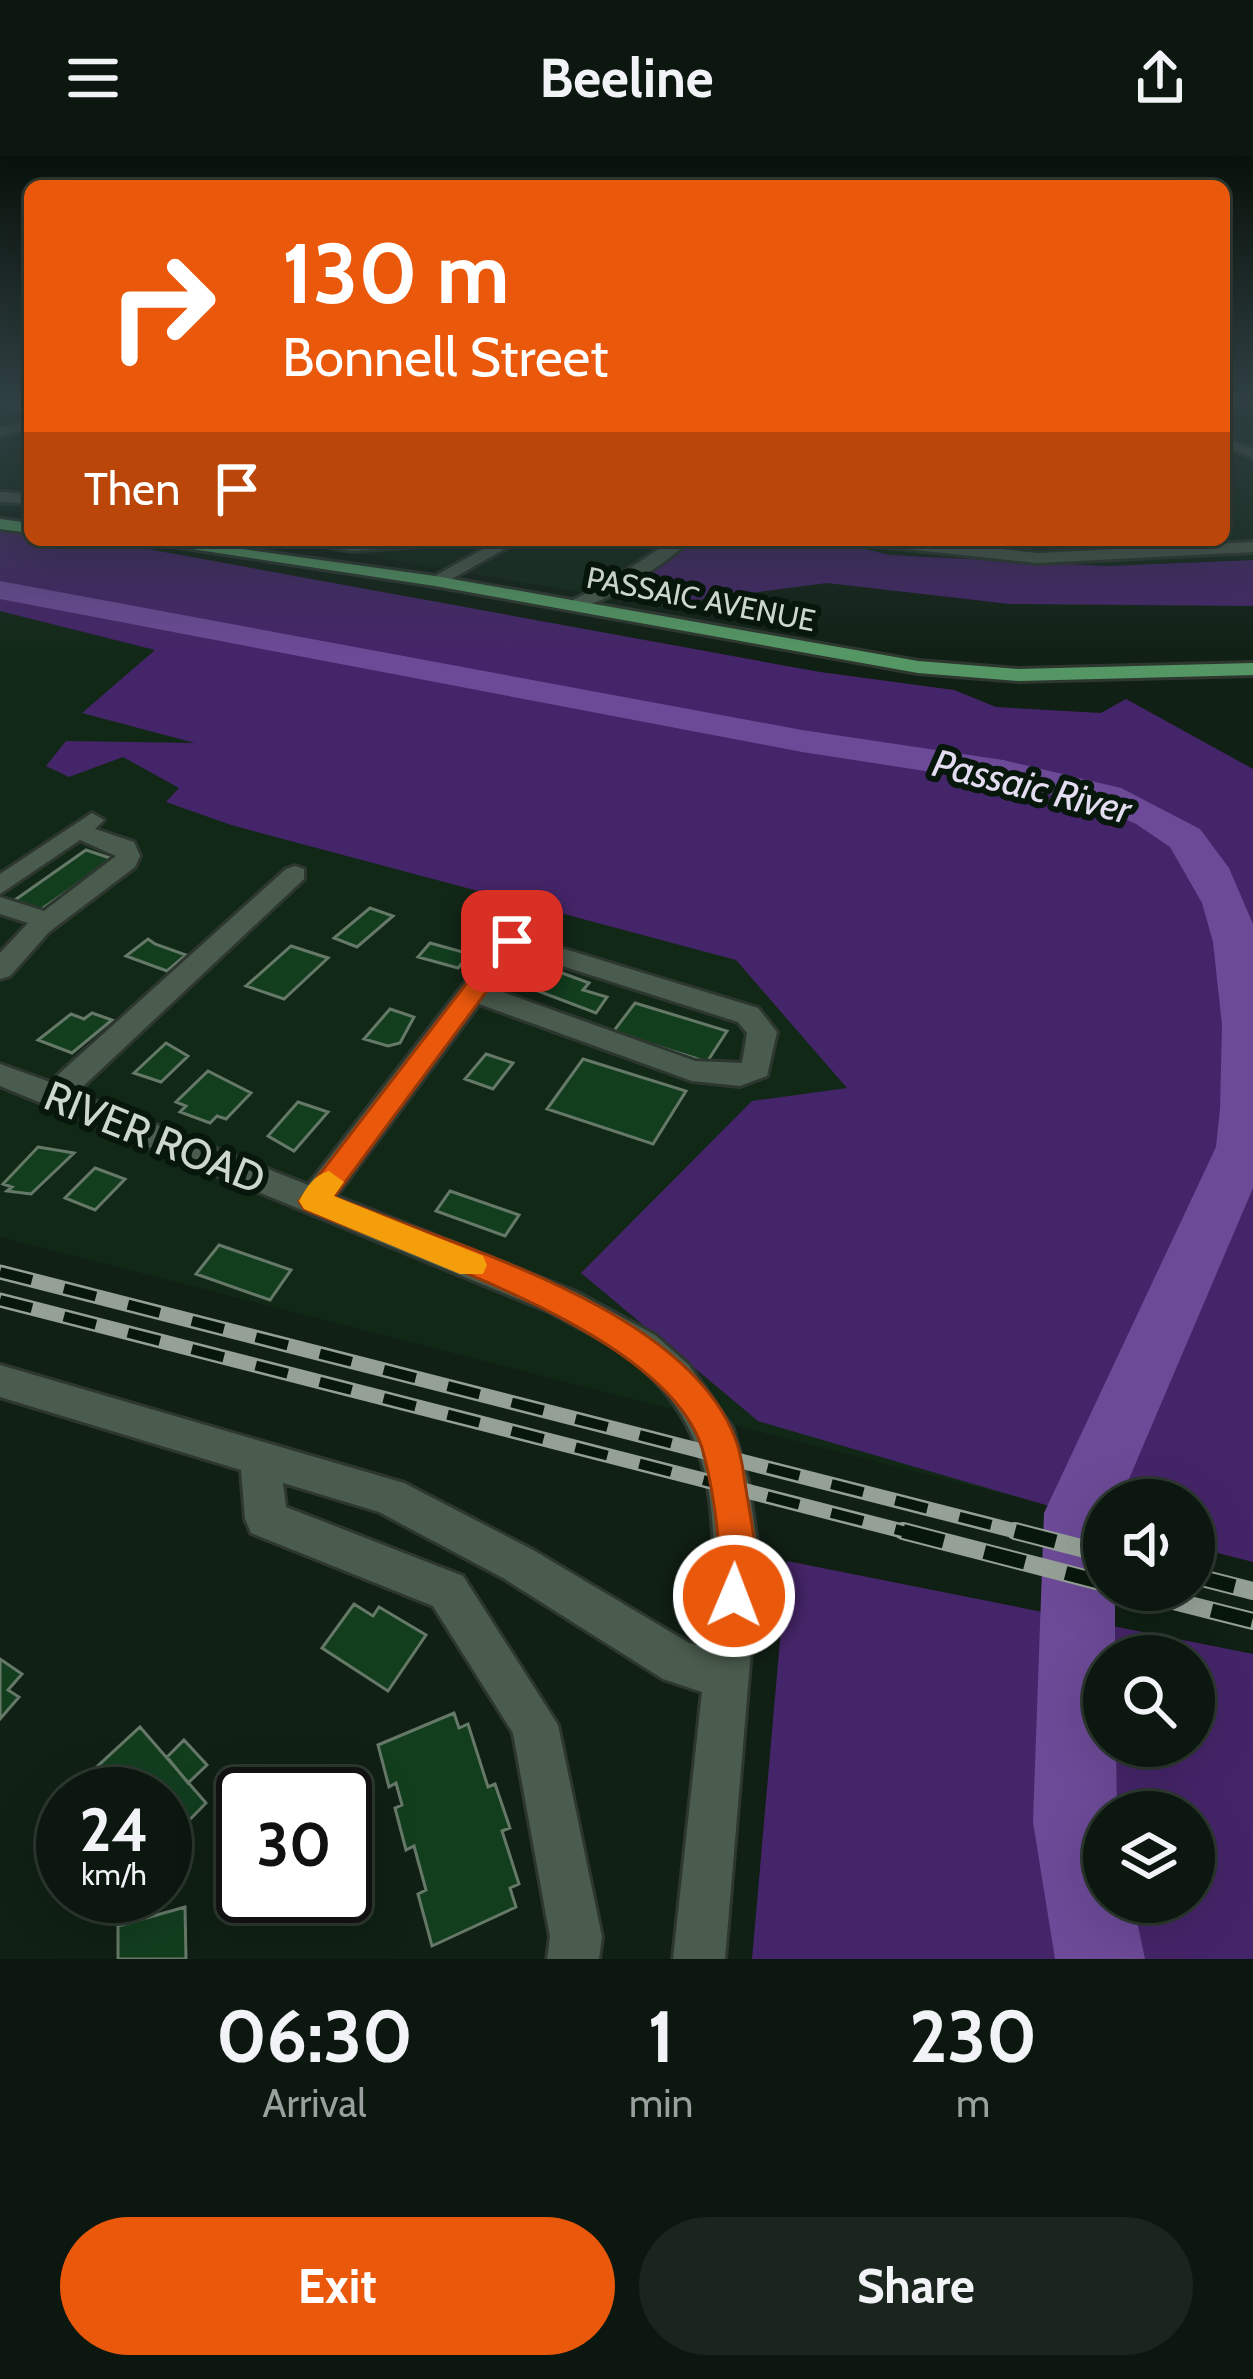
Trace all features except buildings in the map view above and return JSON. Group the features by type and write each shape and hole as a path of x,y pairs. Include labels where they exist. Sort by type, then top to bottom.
{"main road":[{"name":"PASSAIC AVENUE","path":"184,546 435,581 958,672 1253,669"}],"street":[{"path":"909,546 970,555 1089,558 1253,545"},
{"path":"435,581 501,546"},
{"path":"597,591 599,582 655,546"},
{"path":"572,605 617,585 674,546"},
{"path":"1074,546 1089,558"},
{"path":"0,886 87,823 128,856 122,867 46,921 0,970"},
{"path":"55,1096 295,874"},
{"path":"0,904 46,921"},
{"path":"314,1201 473,992 512,941 748,1015 762,1031 756,1069 740,1076 692,1071 473,992"},
{"name":"RIVER ROAD","path":"0,1075 604,1321 676,1376 719,1441 738,1556 699,1959"},
{"path":"0,1381 389,1496 518,1564 679,1663 728,1677"},
{"path":"260,1455 266,1520 448,1591 536,1726 575,1936 572,1959"}],"shaded area":[{"path":"0,485 24,485 24,512 0,510"},
{"path":"1230,485 1253,485 1253,559 1106,566 891,555 851,546 1230,546"},
{"path":"0,531 24,533 24,546 131,546 820,672 954,690 996,707 1101,713 1126,699 1253,769 1253,1562 1215,1552 1215,1479 1083,1479 1083,1516 758,1421 581,1273 752,1101 847,1088 736,960 231,825 166,802 179,788 123,757 69,777 46,766 66,741 195,743 82,713 155,650 0,611"},
{"path":"311,546 685,546 609,597"},
{"path":"685,546 851,546 891,555 1106,566 1253,560 1253,606 1010,604 827,583 659,605 609,597"},
{"path":"0,611 156,650 84,713 898,928 1054,1507 0,1237"},
{"path":"787,1561 1158,1635 1083,1635 1083,1767 1215,1767 1215,1646 1253,1654 1253,1959 752,1959"}],"waterway":[{"name":"Passaic River","path":"0,590 802,741 1057,782 1150,815 1185,838 1207,868 1236,942 1247,1025 1246,1109 1243,1147 1079,1513 1075,1822 1100,1959"}],"railway":[{"path":"0,1272 1027,1534"},
{"path":"0,1300 914,1534"},
{"path":"903,1531 1083,1578"},
{"path":"1015,1531 1083,1549"},
{"path":"1215,1581 1253,1591"},
{"path":"1213,1611 1253,1621"}],"slow traffic":[{"path":"329,1182 314,1201 471,1265"}],"route":[{"path":"512,941 314,1201 604,1321 676,1376 719,1441 738,1556 734,1596"}]}
